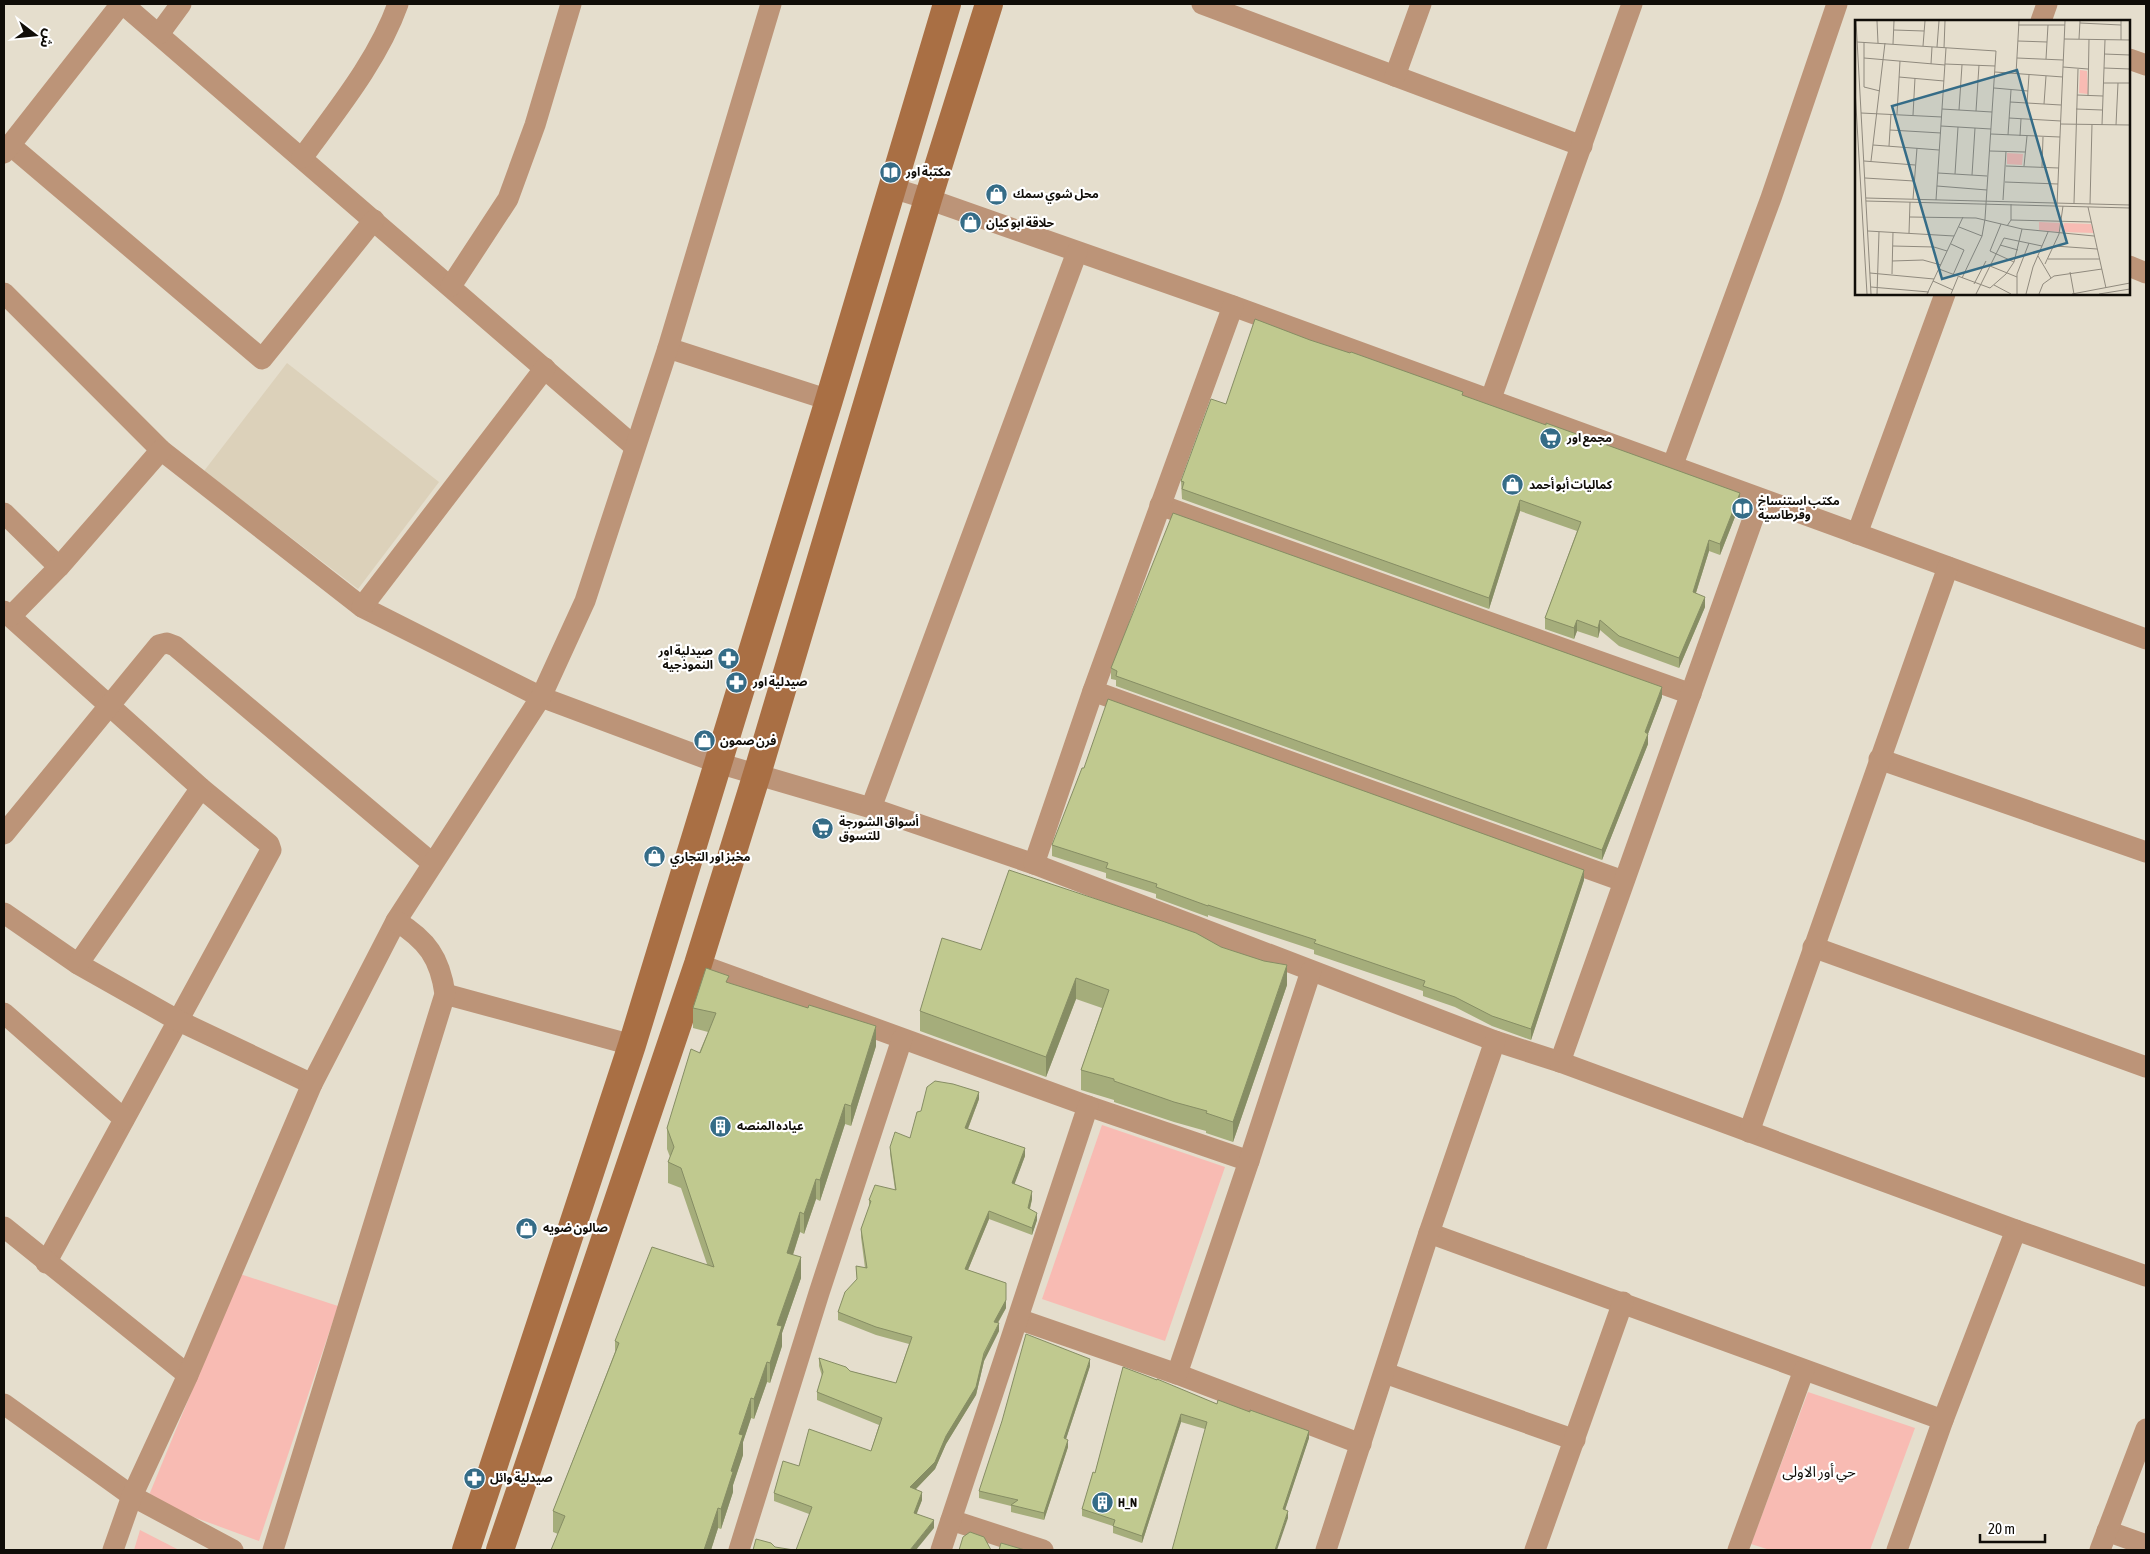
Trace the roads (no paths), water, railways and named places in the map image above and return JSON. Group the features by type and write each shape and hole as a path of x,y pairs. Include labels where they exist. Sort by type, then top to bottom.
{"street":[{"path":"374,220 262,359 7,149 122,4 159,34 451,286 635,447"},
{"path":"159,34 181,4"},
{"path":"302,158 350,92 394,17 398,4"},
{"path":"451,286 508,199 535,125 571,4"},
{"path":"113,1550 132,1496 188,1375 312,1084 396,921 541,697 585,600 668,348 771,4"},
{"path":"466,1550 632,1045 829,400 947,4"},
{"path":"500,1550 698,964 757,774 928,198 990,4"},
{"path":"1395,76 1421,4"},
{"path":"1490,401 1632,4"},
{"path":"1672,467 1771,198 1837,4"},
{"path":"2041,20 2047,4"},
{"path":"1210,5 1582,146"},
{"path":"2130,59 2146,65"},
{"path":"892,188 928,198 1233,306 1760,500 2146,639"},
{"path":"872,808 1078,252"},
{"path":"2130,266 2146,273"},
{"path":"4,293 161,450 362,607 541,697 718,763 872,808 1034,864 1494,1041 1560,1062 2146,1276"},
{"path":"1857,534 1945,295"},
{"path":"1034,864 1093,692 1233,306"},
{"path":"668,348 829,400"},
{"path":"362,607 544,368"},
{"path":"46,1262 271,850 269,844 201,788 7,614 59,568 161,450"},
{"path":"1560,1062 1760,500"},
{"path":"1160,505 1690,694"},
{"path":"4,513 59,568"},
{"path":"1749,1132 1948,567"},
{"path":"4,834 110,706 158,644 167,643 174,646 432,863"},
{"path":"1093,692 1623,881"},
{"path":"1879,759 2146,852"},
{"path":"78,964 201,788"},
{"path":"4,913 78,964 177,1020 312,1084"},
{"path":"273,1550 445,994 442,975 430,951 412,931 396,921"},
{"path":"1813,947 2146,1067"},
{"path":"698,964 1088,1106 1250,1161"},
{"path":"1177,1374 1250,1161 1311,970"},
{"path":"445,994 632,1045"},
{"path":"4,1013 124,1119"},
{"path":"738,1550 902,1039"},
{"path":"1326,1550 1385,1373 1428,1233 1494,1041"},
{"path":"941,1550 1088,1106"},
{"path":"4,1227 188,1375"},
{"path":"1897,1550 1943,1420 2016,1230"},
{"path":"1428,1233 1623,1302 1943,1420"},
{"path":"1535,1550 1623,1302"},
{"path":"1018,1319 1177,1374 1361,1444"},
{"path":"1738,1550 1804,1370"},
{"path":"1385,1373 1575,1440"},
{"path":"5,1410 132,1496 233,1550"},
{"path":"2146,1429 2103,1541 2146,1545"},
{"path":"951,1520 1044,1550"}],"place":[{"name":"مكتبة اور","path":"890,172"},
{"name":"محل شوي سمك","path":"997,194"},
{"name":"حلاقة ابو كيان","path":"970,223"},
{"name":"مجمع اور","path":"1551,438"},
{"name":"كماليات أبو أحمد","path":"1513,485"},
{"name":"مكتب استنساخ وقرطاسية","path":"1742,508"},
{"name":"صيدلية اور النموذجية","path":"729,658"},
{"name":"صيدلية اور","path":"737,682"},
{"name":"فرن صمون","path":"704,741"},
{"name":"أسواق الشورجة للتسوق","path":"823,829"},
{"name":"مخبز اور التجاري","path":"654,857"},
{"name":"عياده المنصه","path":"721,1126"},
{"name":"صالون ضويه","path":"527,1228"},
{"name":"صيدلية وائل","path":"474,1478"},
{"name":"H_N","path":"1102,1503"}],"district":[{"name":"حي أور الاولى","path":"1819,1472"}]}
